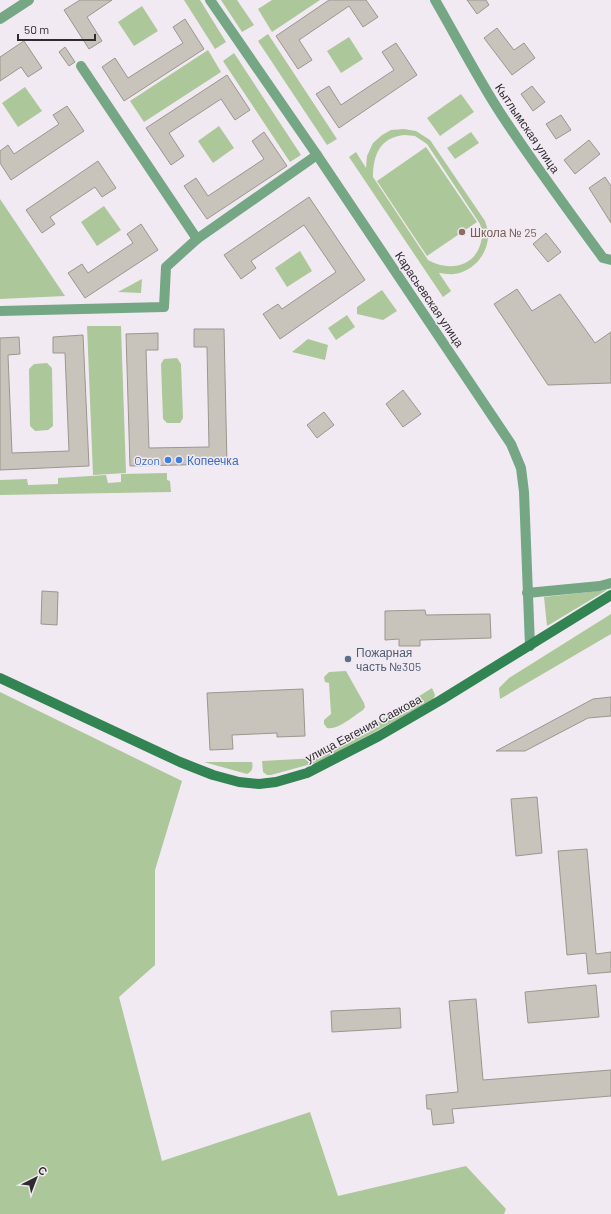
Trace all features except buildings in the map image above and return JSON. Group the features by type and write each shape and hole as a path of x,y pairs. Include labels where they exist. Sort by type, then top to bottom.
{"main road":[{"name":"улица Евгения Савкова","path":"0,678 180,762 239,782 259,784 276,782 307,773 352,751 434,704 611,595"}],"street":[{"path":"0,18 28,0"},
{"name":"Карасьевская улица","path":"210,0 317,155 511,444 521,468 524,492 530,646"},
{"name":"Кытлымская улица","path":"435,0 473,68 501,113 554,191 603,258 611,260"},
{"path":"81,66 197,239"},
{"path":"0,311 164,307 166,267 197,239 317,155"},
{"path":"527,593 600,586 611,583"}],"green space":[{"path":"184,0 200,0 226,42 215,49"},
{"path":"221,0 237,0 254,25 242,32"},
{"path":"272,0 320,0 272,32 258,9"},
{"path":"142,6 158,31 134,46 118,22"},
{"path":"268,34 337,139 327,145 258,41"},
{"path":"349,37 363,59 341,73 327,51"},
{"path":"208,50 221,72 144,122 130,101"},
{"path":"234,53 301,155 290,162 223,61"},
{"path":"25,87 42,111 18,127 2,103"},
{"path":"461,94 474,112 440,136 427,118"},
{"path":"219,126 234,148 213,163 198,141"},
{"path":"404,129 416,131 430,140 487,226 488,234 485,249 478,261 473,266 461,273 439,273 451,291 443,297 349,157 356,152 366,168 367,156 373,143 382,135 391,130","holes":["396,136 415,136 427,144 480,224 482,230 480,246 476,254 470,260 462,264 446,266 428,260 373,177 374,161 384,143"]},
{"path":"471,132 479,143 455,159 447,148"},
{"path":"426,147 477,222 427,256 377,181"},
{"path":"0,199 65,296 0,299"},
{"path":"104,206 121,230 97,246 81,222"},
{"path":"300,251 312,271 287,287 275,268"},
{"path":"142,279 141,293 118,292"},
{"path":"382,290 397,311 383,320 357,314 357,307"},
{"path":"347,315 355,327 336,340 328,328"},
{"path":"87,326 121,326 126,473 93,475"},
{"path":"308,339 328,345 325,360 292,352"},
{"path":"177,358 181,364 183,418 180,423 167,423 163,419 161,364 164,359"},
{"path":"47,363 52,368 53,426 48,430 35,431 30,426 29,369 34,364"},
{"path":"167,473 167,480 170,481 171,492 0,495 0,480 27,479 28,485 58,484 58,478 106,475 108,483 121,482 121,474"},
{"path":"607,590 547,626 544,597"},
{"path":"611,614 611,634 500,699 499,688 509,678"},
{"path":"346,671 365,707 341,725 327,728 324,724 324,720 331,714 329,683 325,682 324,677 329,672"},
{"path":"432,688 435,695 433,700 322,761 271,775 267,775 263,772 262,761 322,757"},
{"path":"0,692 182,781 155,870 155,965 119,997 162,1161 310,1112 338,1196 466,1166 506,1209 504,1214 0,1214"},
{"path":"204,762 252,762 252,767 250,772 247,774"}],"place":[{"name":"Школа № 25","path":"462,232"},
{"name":"Ozon","path":"168,460"},
{"name":"Копеечка","path":"179,460"},
{"name":"Пожарная часть №305","path":"348,659"}]}
